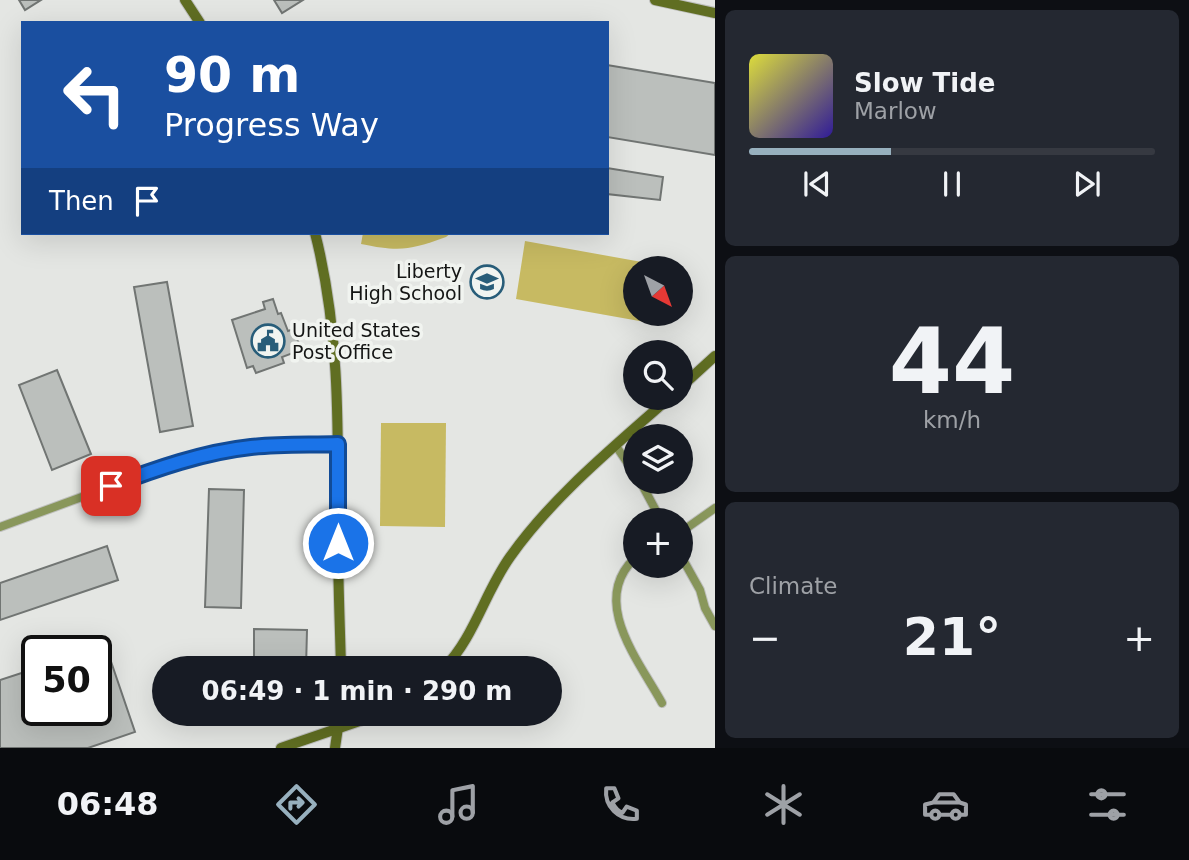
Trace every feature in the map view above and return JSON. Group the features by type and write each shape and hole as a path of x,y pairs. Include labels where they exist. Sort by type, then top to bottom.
{"street":[{"path":"185,0 199,21"},
{"path":"655,0 715,13"},
{"path":"315,235 335,344 341,656"},
{"path":"693,376 715,356"},
{"path":"454,656 490,588 521,542 553,506 656,410"},
{"path":"0,527 139,475 212,455 252,447 338,444"},
{"path":"616,446 623,456"},
{"path":"693,524 715,508"},
{"path":"623,573 617,584 615,611 626,637 663,703"},
{"path":"693,577 715,626"},
{"path":"281,748 345,726"},
{"path":"335,748 339,728"}],"shaded area":[{"path":"363,235 448,235 423,245 396,249 361,244"},
{"path":"525,241 623,259 623,318 516,299"},
{"path":"381,423 446,423 445,527 380,526"}],"building":[{"path":"19,0 41,0 25,10"},
{"path":"274,0 303,0 282,13"},
{"path":"609,65 715,83 715,155 609,137"},
{"path":"609,168 663,177 660,200 609,194"},
{"path":"167,282 193,426 160,432 134,287"},
{"name":"United States Post Office","path":"273,299 288,331 294,329 301,350 282,357 284,363 256,373 253,366 247,368 232,320 265,309 263,302"},
{"path":"57,370 91,454 52,470 19,385"},
{"path":"209,489 244,490 241,608 205,607"},
{"path":"107,546 118,580 0,620 0,583"},
{"path":"254,629 307,630 306,656 254,656"},
{"path":"112,665 135,732 88,748 0,748 0,680 21,673 21,726 112,726"}],"place":[{"name":"Liberty High School","path":"487,282"},
{"name":"United States Post Office","path":"268,341"}],"route":[{"path":"111,486 139,475 229,451 252,447 338,444 338,543"}]}
